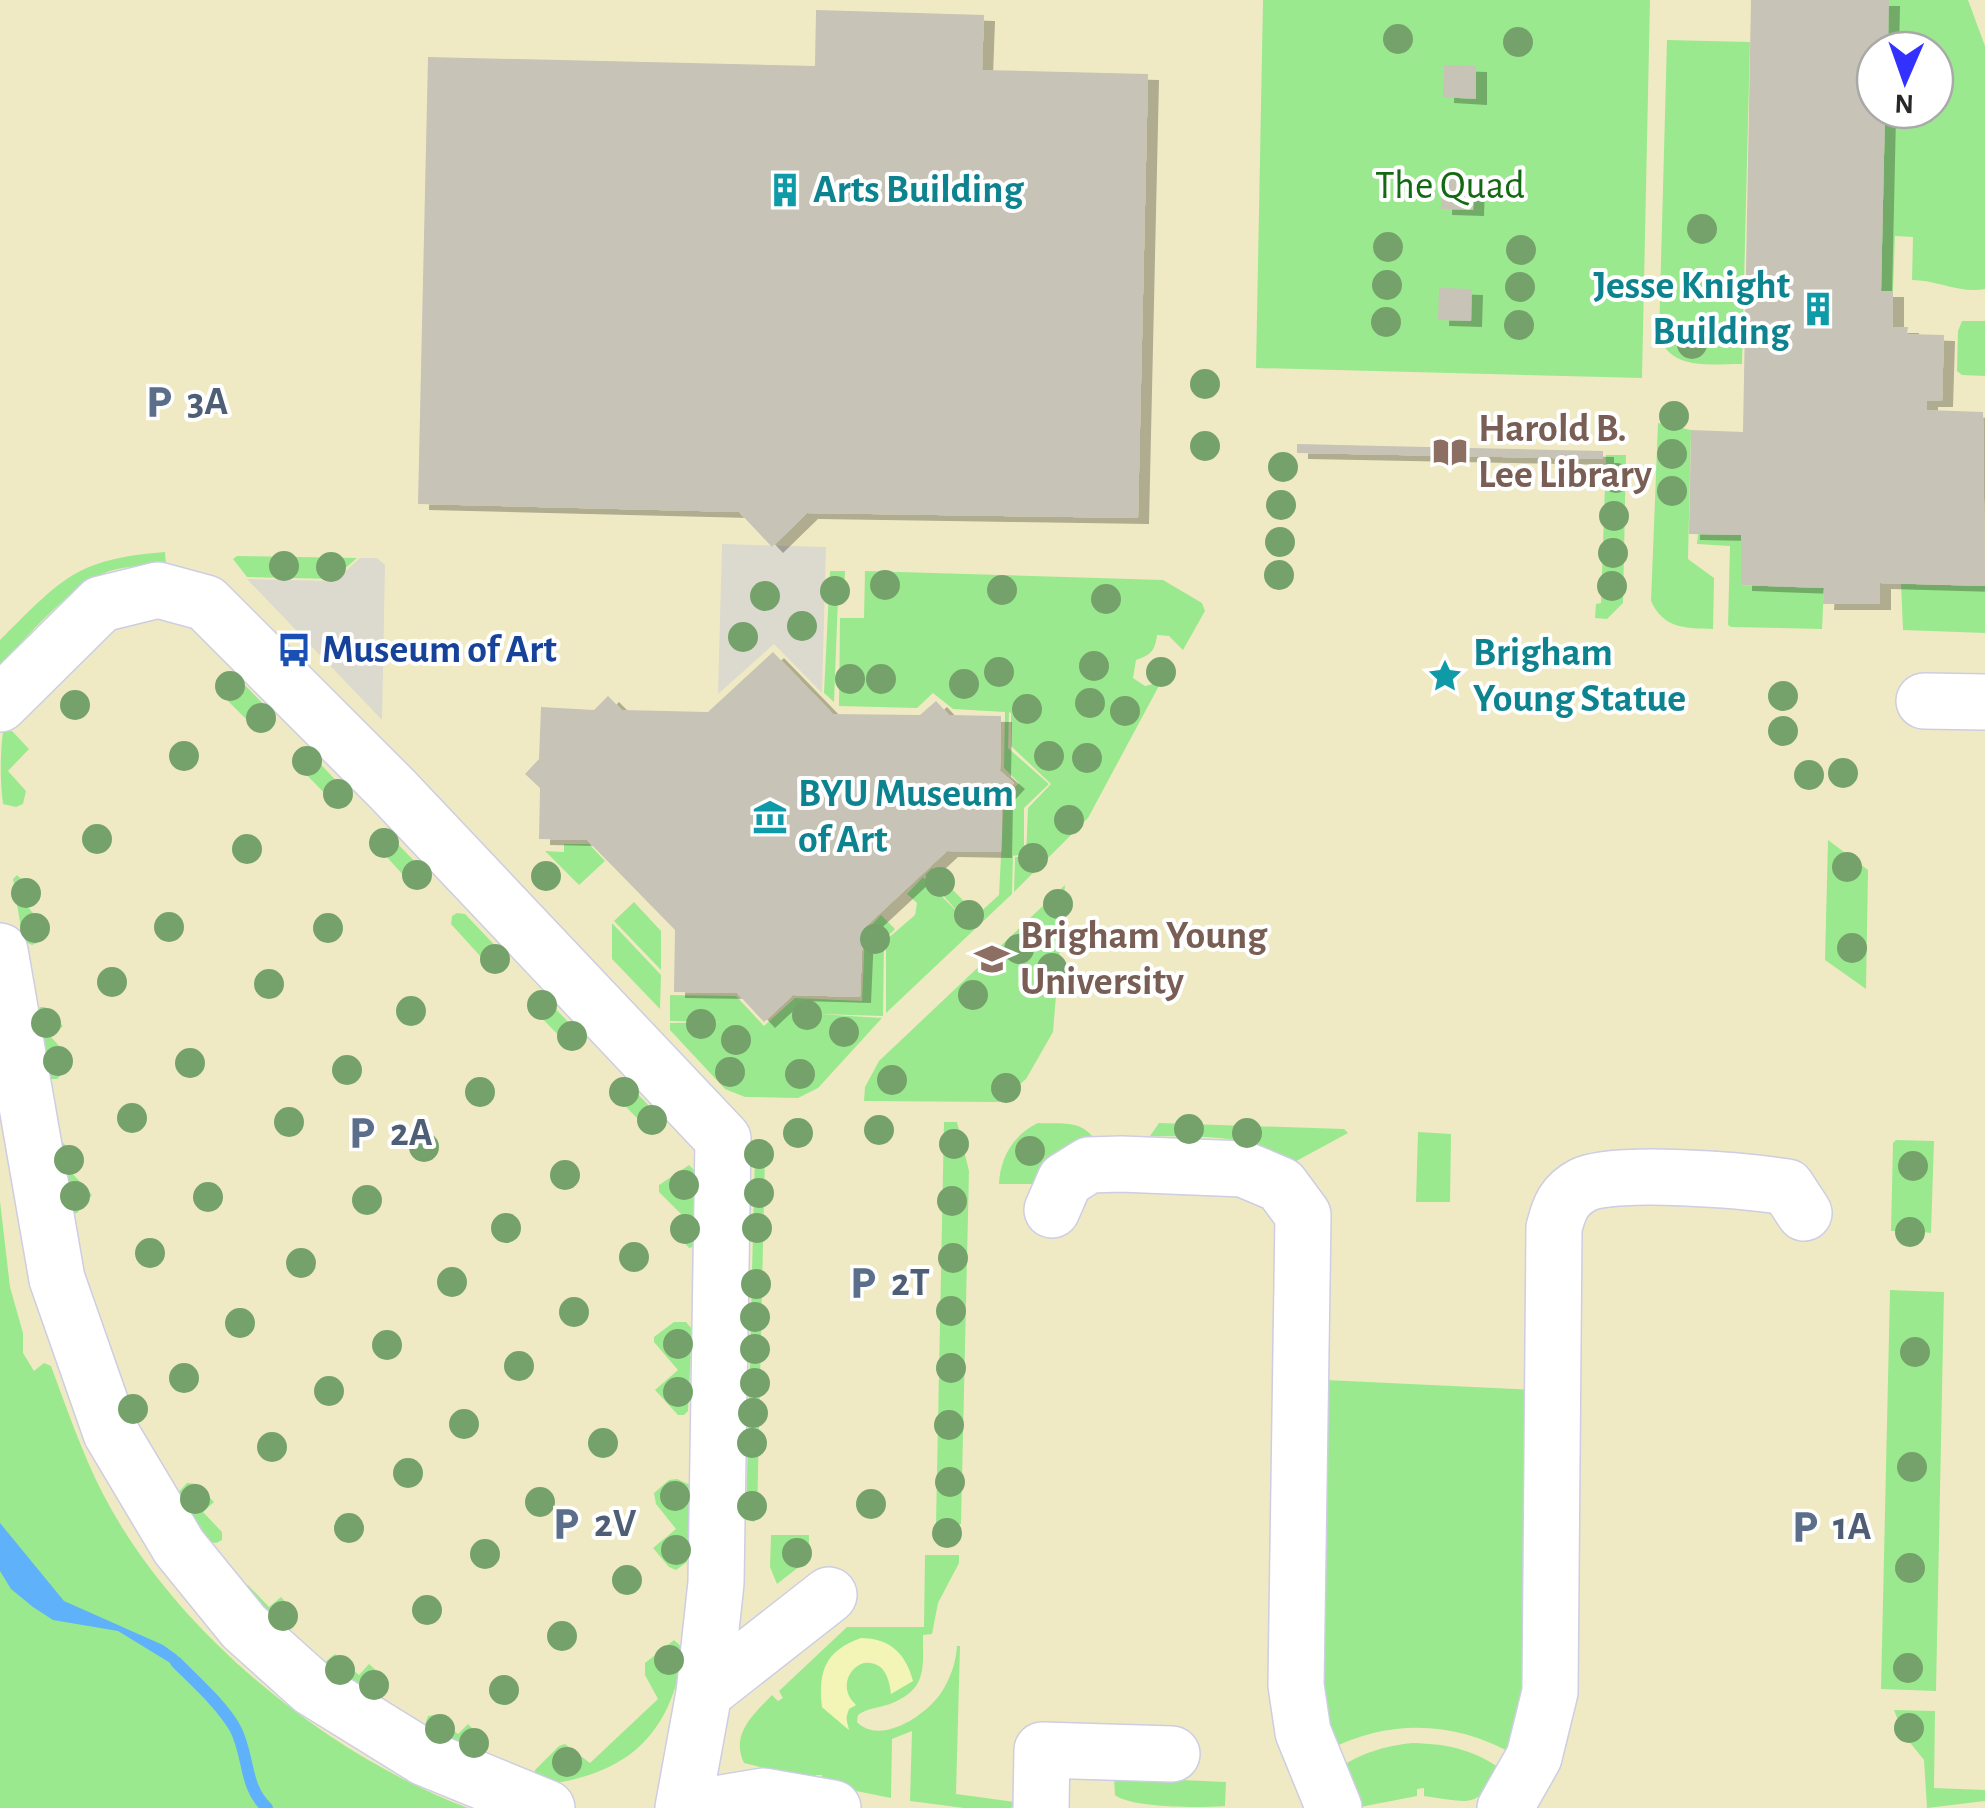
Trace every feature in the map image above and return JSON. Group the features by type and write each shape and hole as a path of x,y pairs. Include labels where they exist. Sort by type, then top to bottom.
{"street":[{"path":"0,704 100,604 158,590 206,603 392,788 723,1139 716,1583 704,1693 683,1808"},
{"path":"1924,700 1985,702"},
{"path":"0,952 57,1280 111,1433 179,1547 244,1627 312,1688 425,1758 547,1808"},
{"path":"1052,1210 1066,1180 1089,1165 1121,1164 1244,1169 1282,1186 1303,1216 1296,1684 1303,1732 1334,1808"},
{"path":"1505,1808 1534,1757 1550,1692 1552,1315 1554,1228 1560,1202 1584,1184 1613,1177 1680,1202 1748,1181 1787,1188 1804,1213"},
{"path":"704,1693 829,1596"},
{"path":"1041,1808 1042,1750 1172,1754"},
{"path":"691,1808 764,1796 833,1808"}],"shaded area":[{"name":"Brigham Young University","path":"0,0 1985,0 1985,1808 0,1808"},
{"path":"722,544 826,547 822,693 774,644 718,694"},
{"path":"360,558 377,558 385,565 382,720 247,579 335,581"}],"green space":[{"name":"The Quad","path":"1263,0 1650,0 1642,378 1256,368"},
{"path":"1883,0 1968,0 1985,46 1985,289 1967,290 1912,280 1913,237 1895,236 1893,291 1881,291 1885,130 1955,130 1955,30 1886,30"},
{"path":"1667,40 1750,42 1742,364 1682,360 1665,347 1659,336"},
{"path":"1962,321 1985,321 1985,376 1962,375 1957,371"},
{"path":"1658,423 1691,430 1688,559 1714,578 1713,629 1669,622 1651,601"},
{"path":"1606,455 1626,455 1623,603 1607,619 1595,618 1596,604 1601,603"},
{"path":"1698,534 1741,535 1741,585 1824,588 1822,629 1728,625 1730,546 1697,544"},
{"path":"165,552 166,565 117,569 88,582 61,603 0,664 0,640 72,576 110,560"},
{"path":"357,558 333,579 247,577 233,559"},
{"path":"830,571 845,571 844,598 838,598 834,702 824,693"},
{"path":"865,571 1163,580 1202,603 1205,611 1183,650 1169,636 1157,635 1152,651 1136,660 1133,678 1145,686 1161,682 1088,818 1014,892 1015,857 1026,856 1028,808 1051,784 1011,746 1009,712 1008,748 1049,784 1024,808 1024,854 1013,856 1012,894 886,1013 886,940 915,915 917,903 907,894 923,877 964,919 925,875 932,868 977,915 999,895 1004,798 1019,783 1004,768 1005,712 953,709 933,693 917,708 839,706 840,618 864,618"},
{"path":"1901,584 1985,586 1985,633 1903,630"},
{"path":"226,674 235,675 273,714 274,723 265,730 257,730 218,691 219,679"},
{"path":"12,731 29,749 8,771 26,791 23,804 16,807 3,804 1,786 3,732"},
{"path":"308,751 347,792 342,804 335,804 297,765 295,756"},
{"path":"379,830 386,832 428,875 422,888 414,887 375,844"},
{"path":"1828,840 1868,870 1866,989 1825,960"},
{"path":"564,844 589,844 605,861 579,885 545,851 564,852"},
{"path":"17,875 38,895 28,907 47,930 32,945 23,941 13,879"},
{"path":"1065,885 1053,1032 1026,1079 999,1102 864,1101 865,1087 879,1061"},
{"path":"634,902 661,931 661,970 614,921"},
{"path":"457,913 465,914 506,957 499,969 492,969 451,924"},
{"path":"881,915 895,929 884,940 883,1016 818,1014 882,1018 818,1088 798,1098 745,1097 725,1089 670,1030 670,1023 725,1022 670,1021 670,995 736,996 764,1026 795,998 862,1001 865,932"},
{"path":"612,923 661,975 660,1009 612,959"},
{"path":"534,993 541,994 580,1034 580,1041 569,1046 529,1005"},
{"path":"45,1007 63,1026 51,1037 72,1060 57,1079 50,1079 34,1014"},
{"path":"618,1079 624,1080 661,1118 656,1130 648,1129 610,1091"},
{"path":"944,1122 957,1122 969,1171 961,1524 936,1524"},
{"path":"1038,1123 1078,1126 1096,1141 1037,1184 999,1184 1010,1148"},
{"path":"1159,1123 1344,1129 1348,1133 1289,1165 1275,1154 1242,1141 1150,1136"},
{"path":"1418,1132 1451,1134 1450,1202 1416,1202"},
{"path":"1896,1140 1934,1141 1931,1233 1923,1232 1920,1223 1910,1219 1901,1223 1897,1231 1891,1231"},
{"path":"62,1142 83,1161 71,1172 92,1195 77,1213 70,1215 58,1143"},
{"path":"755,1150 763,1150 765,1155 754,1522 746,1518"},
{"path":"689,1165 695,1171 693,1247 689,1248 670,1227 682,1215 659,1192 659,1185"},
{"path":"0,1201 23,1353 34,1371 44,1363 51,1366 103,1494 133,1545 170,1593 258,1682 308,1721 414,1785 468,1808 0,1808"},
{"path":"1890,1290 1944,1292 1936,1691 1881,1689"},
{"path":"674,1322 686,1322 692,1329 688,1411 684,1415 678,1415 655,1390 678,1370 654,1342 654,1337"},
{"path":"1326,1380 1535,1390 1526,1700 1517,1756 1471,1736 1423,1728 1376,1733 1328,1750 1323,1734"},
{"path":"669,1480 690,1485 687,1562 676,1570 653,1548 676,1529 656,1504 654,1493"},
{"path":"187,1483 197,1484 214,1502 203,1512 222,1532 222,1540 209,1542 177,1494"},
{"path":"771,1535 809,1535 809,1559 777,1584 770,1567"},
{"path":"925,1555 959,1555 959,1563 938,1603 932,1634 923,1635 917,1685 890,1704 861,1713 857,1722 867,1729 890,1729 925,1710 941,1693 960,1646 956,1794 1015,1802 1011,1808 964,1808 910,1801 912,1731 892,1739 891,1798 821,1784 822,1775 816,1775 815,1781 744,1763 740,1743 752,1717 772,1695 778,1701 783,1698 779,1691 847,1627 924,1627","holes":["861,1638 913,1681 890,1677 874,1664 861,1664 850,1672 847,1680 848,1729 822,1707"]},
{"path":"244,1585 269,1607 281,1597 298,1616 294,1627 286,1632 241,1588"},
{"path":"674,1640 684,1649 678,1679 669,1705 641,1745 599,1771 543,1785 534,1776 535,1770 559,1746 565,1744 590,1763 658,1699 645,1675 645,1663"},
{"path":"335,1654 359,1675 369,1664 389,1682 379,1701 327,1672 325,1662"},
{"path":"1894,1710 1935,1711 1934,1788 1985,1790 1985,1801 1927,1808 1924,1760 1903,1734"},
{"path":"434,1715 458,1734 468,1724 488,1745 482,1755 423,1730 428,1716"},
{"path":"1413,1743 1462,1750 1505,1772 1471,1800 1424,1796 1424,1788 1417,1789 1417,1796 1355,1808 1337,1769 1373,1751"},
{"path":"1114,1777 1226,1782 1225,1806 1151,1805 1123,1799 1115,1795"}],"sand":[{"path":"861,1638 895,1649 913,1681 891,1694 879,1665 859,1665 847,1682 848,1693 856,1705 849,1709 846,1718 849,1730 822,1707 821,1683 832,1656"}],"water":[{"path":"0,1523 64,1601 163,1645 177,1655 185,1672 118,1631 53,1620 33,1607 11,1589 0,1571"}],"building":[{"name":"Jesse Knight Building","path":"1751,0 1889,0 1888,30 1855,30 1855,130 1885,130 1881,291 1893,291 1893,327 1908,327 1907,334 1944,335 1942,401 1927,401 1927,410 1983,412 1985,586 1880,583 1880,604 1823,604 1824,588 1741,585 1741,535 1689,534 1691,430 1743,432"},
{"name":"Arts Building","path":"816,10 984,15 982,70 1148,74 1138,518 807,513 772,547 739,512 418,504 428,57 815,66"},
{"path":"1444,65 1476,66 1476,99 1443,97"},
{"path":"1442,176 1474,177 1473,210 1441,209"},
{"name":"Harold B. Lee Library","path":"1439,288 1472,289 1471,321 1438,320"},
{"name":"Harold B. Lee Library","path":"1297,444 1603,451 1603,459 1297,453"},
{"name":"BYU Museum of Art","path":"773,652 833,714 920,715 936,701 949,715 1001,716 1000,771 1014,783 1002,796 1001,852 947,851 863,929 860,997 793,995 764,1022 737,993 674,992 675,930 587,840 539,839 540,788 525,774 539,759 541,707 594,710 608,696 622,710 708,712"}],"waterway":[{"path":"176,1662 235,1728 250,1780 267,1808"}],"place":[{"name":"Arts Building","path":"785,190"},
{"name":"Jesse Knight Building","path":"1818,309"},
{"name":"3A","path":"159,402"},
{"name":"Harold B. Lee Library","path":"1450,452"},
{"name":"Museum of Art","path":"294,650"},
{"name":"Brigham Young Statue","path":"1445,676"},
{"name":"BYU Museum of Art","path":"770,817"},
{"name":"Brigham Young University","path":"992,959"},
{"name":"2A","path":"362,1133"},
{"name":"2T","path":"863,1283"},
{"name":"2V","path":"566,1524"},
{"name":"1A","path":"1805,1527"}]}
